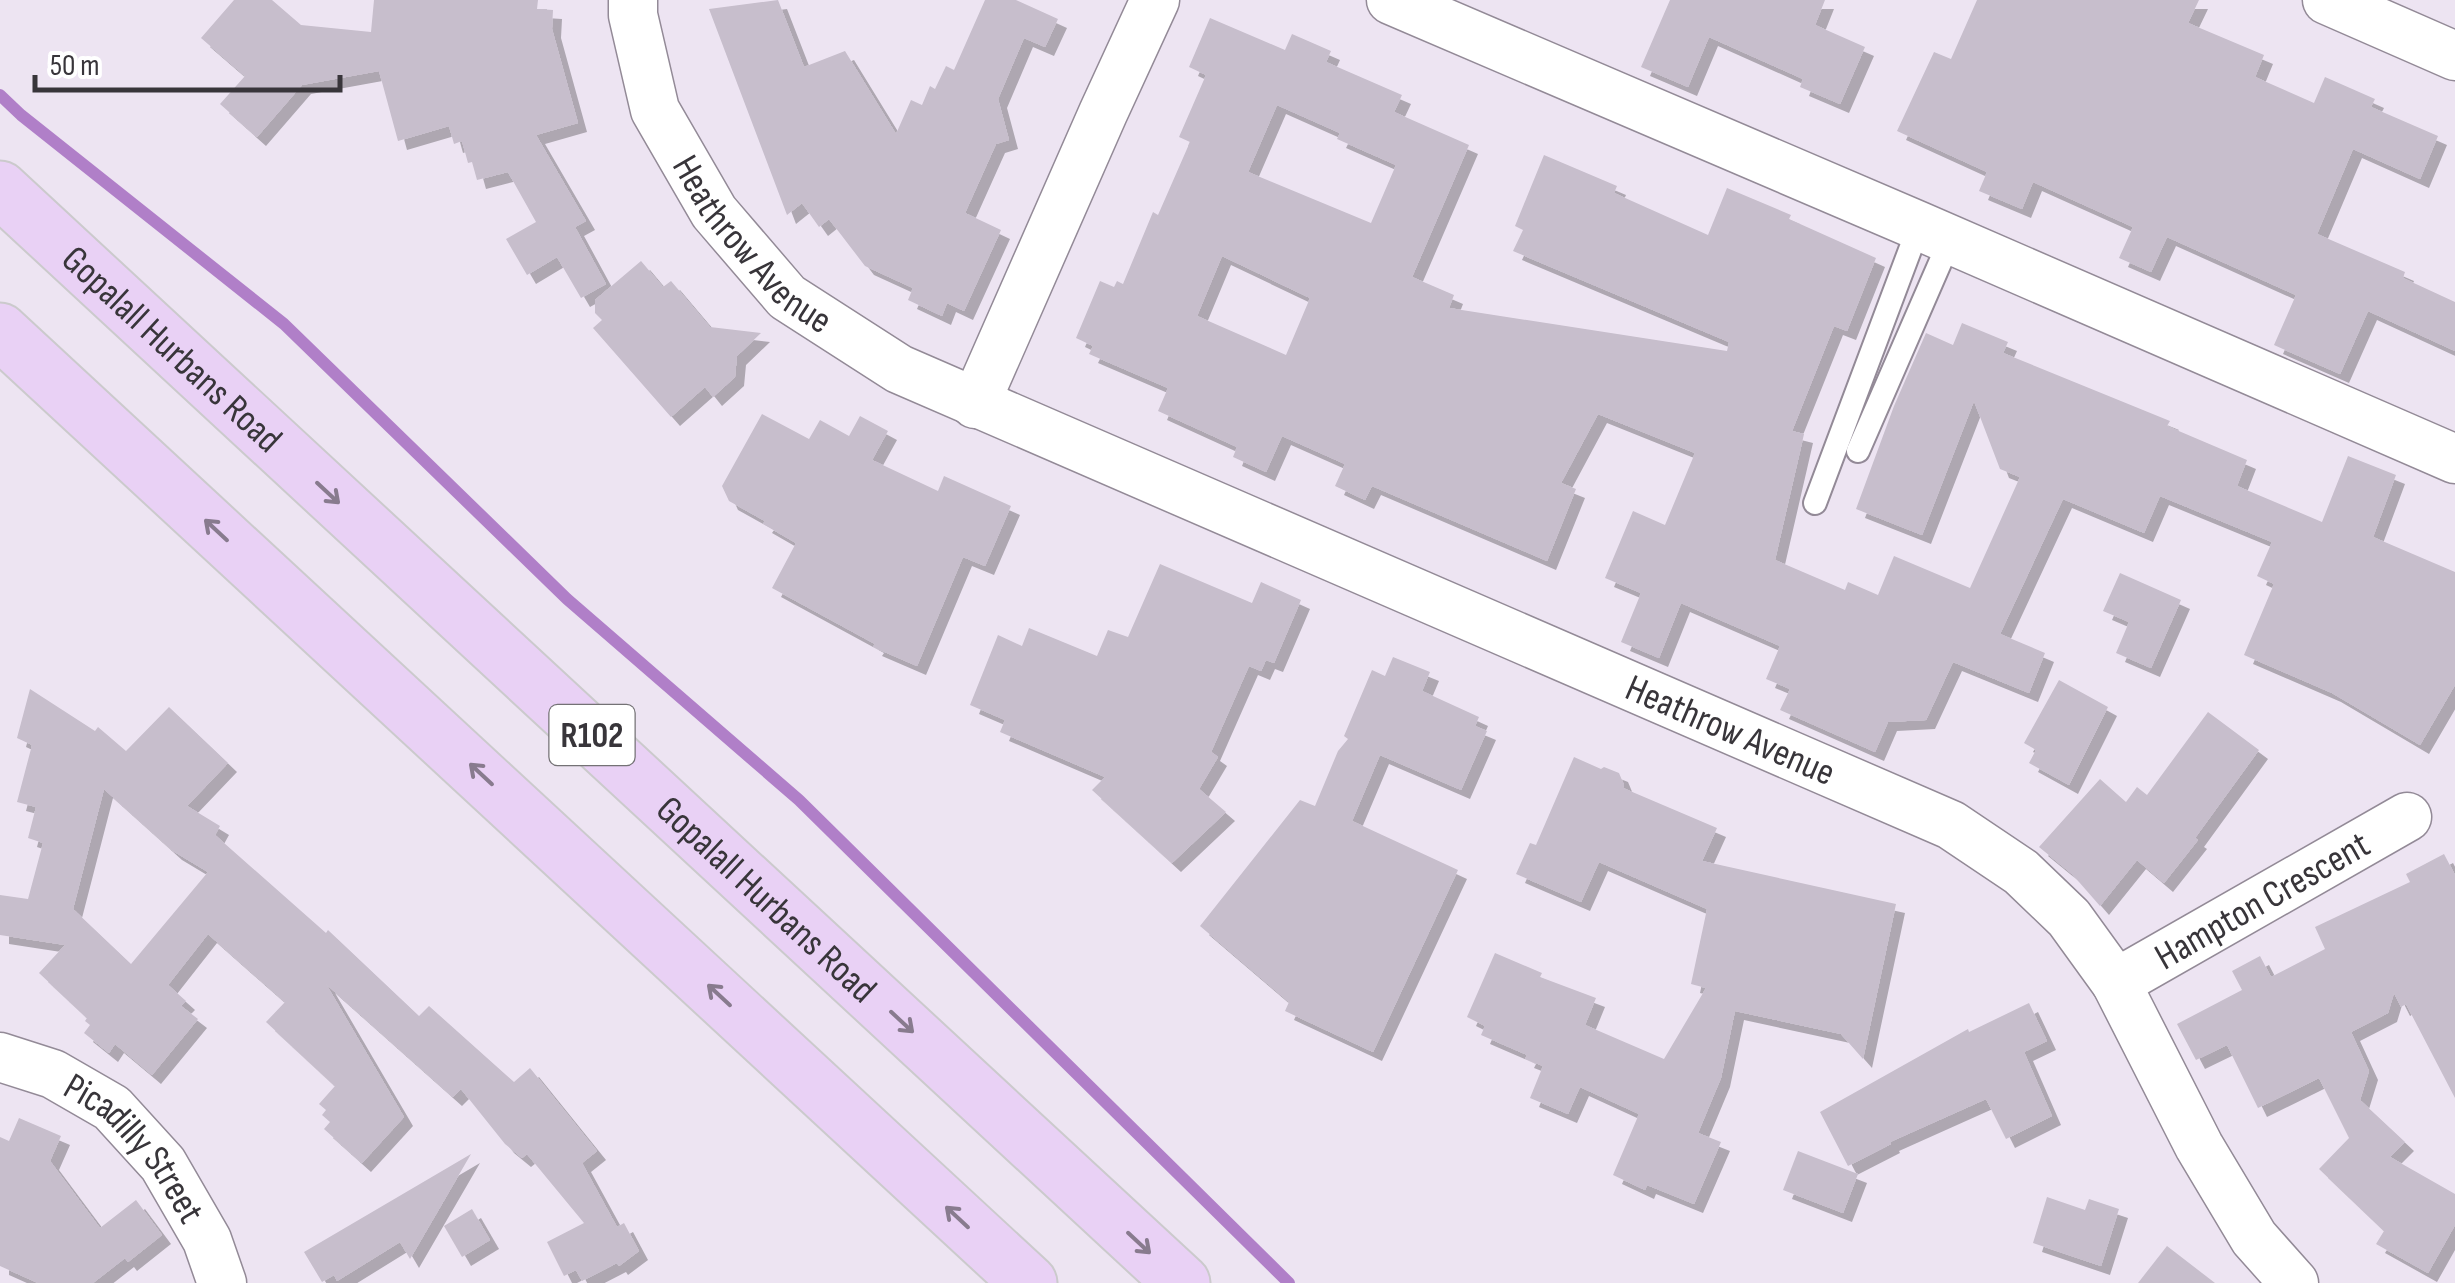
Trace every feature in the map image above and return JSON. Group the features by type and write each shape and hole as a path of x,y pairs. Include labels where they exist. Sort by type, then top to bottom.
{"main road":[{"name":"Gopalall Hurbans Road","path":"0,189 1182,1283"},
{"name":"R102","path":"0,331 1029,1283"}],"street":[{"name":"Heathrow Avenue","path":"633,0 655,110 714,212 788,297 900,369 1951,825 2021,872 2069,918 2116,983 2199,1146 2254,1238 2294,1283"},
{"path":"975,404 1155,0"},
{"path":"1391,0 2455,459"},
{"path":"2326,0 2455,56"},
{"name":"Hampton Crescent","path":"2116,983 2407,817"},
{"name":"Picadilly Street","path":"0,1057 53,1074 112,1108 163,1164 208,1240 222,1283"}],"lane":[{"path":"1858,451 1934,233"},
{"path":"1814,503 1934,233"}],"building":[{"path":"234,0 272,0 301,25 371,32 374,0 538,0 537,9 553,10 552,29 578,123 536,135 586,221 575,227 606,284 581,298 557,257 527,275 506,239 536,222 508,172 477,180 462,141 454,144 449,126 398,141 379,71 302,85 257,137 220,104 245,76 201,38"},
{"path":"778,0 804,67 845,51 896,134 911,100 922,105 930,86 935,89 946,66 954,70 985,0 1016,0 1058,19 1045,47 1024,38 998,99 1009,140 996,144 965,213 1001,230 964,311 947,303 942,316 908,300 913,288 865,266 829,219 819,227 802,203 787,215 709,9"},
{"path":"1670,0 1825,0 1815,25 1865,47 1840,104 1800,87 1803,79 1709,37 1688,87 1641,67"},
{"path":"1977,0 2199,0 2188,23 2264,55 2255,77 2314,103 2325,77 2375,99 2371,107 2438,136 2420,179 2353,149 2317,234 2405,272 2403,278 2455,302 2455,351 2368,311 2340,374 2274,345 2296,295 2167,237 2151,272 2119,258 2133,227 2033,182 2022,209 1979,191 1987,172 1897,131 1934,52 1951,59"},
{"path":"1210,18 1285,50 1292,34 1331,51 1326,62 1402,95 1394,112 1469,145 1412,277 1454,295 1449,308 1727,351 1729,342 1513,251 1523,230 1515,226 1544,155 1617,186 1614,193 1708,235 1727,188 1876,258 1847,331 1834,326 1792,431 1804,434 1775,560 1845,590 1848,582 1878,595 1894,556 1970,588 2020,477 2000,469 1974,401 1922,535 1856,509 1926,333 1953,345 1962,323 2008,342 2003,353 2170,421 2167,426 2247,460 2237,486 2322,522 2348,456 2396,475 2373,537 2455,572 2455,685 2420,745 2332,693 2244,655 2274,584 2257,576 2272,542 2160,496 2144,533 2063,499 2000,634 2045,653 2029,693 1953,662 1926,720 1888,722 1875,752 1780,710 1790,689 1766,679 1780,646 1681,603 1659,658 1621,642 1641,593 1605,578 1633,511 1665,525 1695,453 1598,414 1561,483 1576,489 1547,561 1372,486 1365,500 1335,486 1345,464 1282,436 1266,472 1233,457 1237,447 1158,411 1168,388 1089,354 1093,346 1076,338 1100,281 1114,287 1117,281 1123,284 1153,212 1158,215 1190,142 1179,137 1206,75 1189,67","holes":["1277,105 1340,133 1337,139 1396,165 1371,223 1248,172","1222,256 1310,298 1286,355 1197,316"]},
{"path":"641,261 663,287 671,281 710,327 761,333 737,356 735,377 713,397 705,387 671,417 593,328 602,320 595,313 595,300"},
{"path":"762,414 809,439 820,420 849,436 860,416 888,431 872,460 938,491 944,476 1011,506 985,566 963,557 917,666 873,647 875,644 772,588 796,543 729,501 722,486"},
{"path":"1160,564 1252,603 1261,582 1301,600 1274,663 1266,660 1261,671 1249,666 1211,752 1218,757 1199,789 1226,812 1172,863 1092,790 1105,777 1000,732 1005,720 970,705 998,635 1022,646 1029,628 1097,656 1108,630 1128,637"},
{"path":"2120,573 2181,600 2151,668 2116,653 2129,622 2103,611"},
{"path":"1393,657 1430,672 1422,691 1479,717 1475,726 1487,731 1461,790 1380,755 1352,821 1458,870 1373,1052 1285,1011 1289,1002 1200,926 1300,800 1315,806 1338,751 1348,739 1344,736 1372,670 1385,676"},
{"path":"2059,680 2108,707 2069,785 2029,763 2036,750 2024,743"},
{"path":"30,689 95,731 98,727 126,751 169,707 228,763 187,806 220,826 215,835 326,933 328,930 419,1016 429,1006 514,1082 530,1068 597,1151 582,1163 617,1227 624,1223 639,1251 619,1266 617,1263 582,1281 576,1270 564,1276 547,1242 584,1223 527,1154 522,1158 505,1144 461,1089 453,1097 326,984 404,1117 362,1163 324,1129 330,1122 322,1115 326,1110 319,1104 335,1086 266,1022 285,1002 208,934 168,985 186,1001 181,1006 198,1019 152,1075 115,1044 109,1053 84,1033 90,1025 85,1021 87,1018 39,973 65,945 0,935 0,895 28,899 43,843 28,838 36,807 17,802 32,745 17,738","holes":["104,789 173,851 208,872 131,964 73,909"]},
{"path":"2208,712 2259,750 2164,883 2137,860 2100,906 2072,874 2039,847 2100,779 2126,802 2137,787 2147,795"},
{"path":"1574,757 1619,773 1623,788 1717,828 1702,861 1896,904 1863,1059 1841,1034 1735,1011 1721,1078 1698,1133 1721,1142 1694,1204 1647,1185 1645,1190 1613,1175 1639,1114 1580,1087 1568,1114 1530,1098 1543,1066 1481,1035 1485,1026 1467,1017 1495,953 1542,973 1540,977 1596,998 1585,1025 1664,1059 1706,988 1691,984 1707,909 1599,862 1581,902 1516,874 1530,843 1536,845"},
{"path":"2444,854 2455,875 2455,1098 2406,1004 2401,1007 2394,993 2388,1013 2351,1032 2369,1071 2360,1100 2405,1142 2390,1157 2455,1194 2455,1225 2428,1273 2376,1244 2384,1231 2319,1169 2349,1138 2319,1078 2258,1108 2227,1045 2196,1060 2177,1024 2242,990 2232,971 2260,956 2271,977 2325,949 2315,927 2410,882 2406,874"},
{"path":"2029,1003 2047,1041 2024,1052 2052,1116 2006,1139 1986,1099 1890,1142 1848,1166 1820,1112 1968,1029 1969,1032"},
{"path":"19,1118 61,1136 50,1161 100,1228 136,1200 162,1235 93,1283 38,1283 0,1266 0,1137 9,1141"},
{"path":"1798,1151 1858,1174 1843,1213 1783,1190"},
{"path":"471,1154 410,1259 400,1242 337,1281 334,1275 322,1282 304,1252"},
{"path":"2047,1197 2085,1210 2089,1199 2119,1209 2101,1266 2033,1243"},
{"path":"472,1209 490,1240 462,1257 444,1226"},
{"path":"2167,1246 2215,1283 2138,1283"}],"waterway":[{"path":"0,95 284,324 567,599 799,800 1289,1283"}]}
